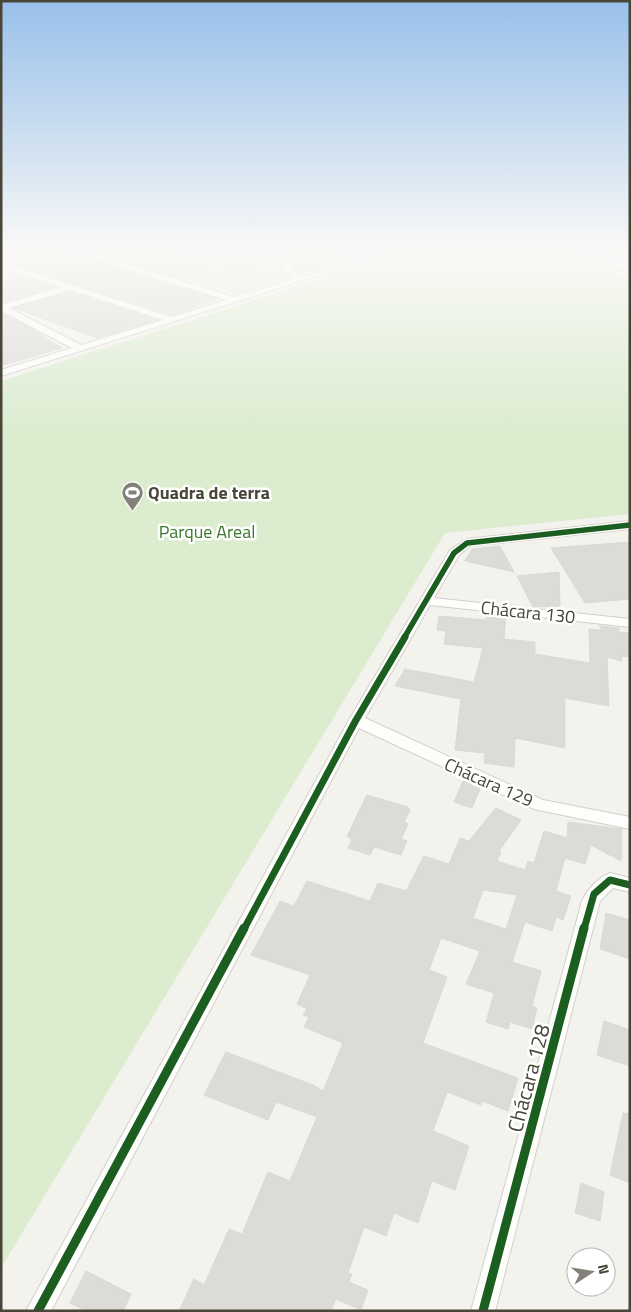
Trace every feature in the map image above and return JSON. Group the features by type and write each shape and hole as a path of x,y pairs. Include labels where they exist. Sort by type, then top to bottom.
{"street":[{"path":"6,310 81,349"},
{"path":"143,310 173,320"},
{"path":"1,373 203,310"},
{"path":"38,1311 356,720 454,552 467,543 630,525"},
{"name":"Chácara 130","path":"427,601 630,623"},
{"name":"Chácara 129","path":"356,720 540,805 630,823"},
{"name":"Chácara 128","path":"483,1311 591,901 594,894 610,880 630,885"}],"green space":[{"name":"Parque Areal","path":"223,310 630,310 630,514 445,533 1,1268 1,381"}],"building":[{"path":"20,310 127,310 157,320 97,338"},
{"path":"157,310 185,310 172,315"},
{"path":"1,313 32,329 62,348 1,366"},
{"path":"630,542 630,599 585,603 551,548"},
{"path":"500,546 514,572 465,561 472,549"},
{"path":"559,572 560,606 533,607 517,576"},
{"path":"487,613 506,615 504,639 535,642 535,654 590,663 589,629 602,630 599,626 619,628 619,632 630,633 630,657 622,656 621,661 607,657 609,706 565,698 565,748 515,738 514,767 484,763 485,753 455,750 461,699 395,686 405,669 474,682 483,648 444,644 446,631 437,630 439,616 486,620"},
{"path":"463,781 480,789 472,808 454,802"},
{"path":"367,795 408,807 410,810 404,822 408,824 401,839 407,841 401,855 374,847 370,855 348,848 352,840 347,836"},
{"path":"496,808 521,820 499,851 501,852 497,861 525,870 528,861 534,863 544,831 567,838 568,822 622,829 621,861 591,845 585,864 565,858 556,891 571,896 563,920 556,917 552,931 525,922 512,962 541,971 532,1006 537,1008 532,1029 510,1022 508,1029 486,1022 494,993 466,984 480,951 441,938 429,970 447,977 423,1043 518,1078 508,1111 482,1101 481,1105 447,1092 433,1131 469,1146 455,1190 432,1181 418,1223 394,1213 386,1236 364,1227 348,1273 352,1274 349,1282 368,1290 361,1310 336,1299 331,1311 179,1311 194,1279 204,1285 229,1229 242,1234 268,1172 290,1181 317,1117 276,1102 268,1120 204,1095 226,1052 313,1085 323,1091 343,1043 304,1027 309,1017 303,1015 307,1009 297,1004 310,975 251,955 280,901 294,906 307,881 370,901 378,883 406,891 424,856 449,864 460,838 469,841","holes":["483,890 517,895 506,929 473,918"]},
{"path":"606,913 630,920 630,959 600,949"},
{"path":"604,1021 630,1030 630,1066 597,1055"},
{"path":"623,1113 630,1114 630,1183 610,1175"},
{"path":"581,1183 604,1192 600,1221 575,1213"},
{"path":"86,1271 131,1294 123,1311 87,1311 70,1303"}],"cycle path":[{"path":"38,1311 356,720 454,553 467,543 630,525"},
{"path":"483,1311 591,901 594,894 610,880 630,885"}],"place":[{"name":"Quadra de terra","path":"132,511"}]}
